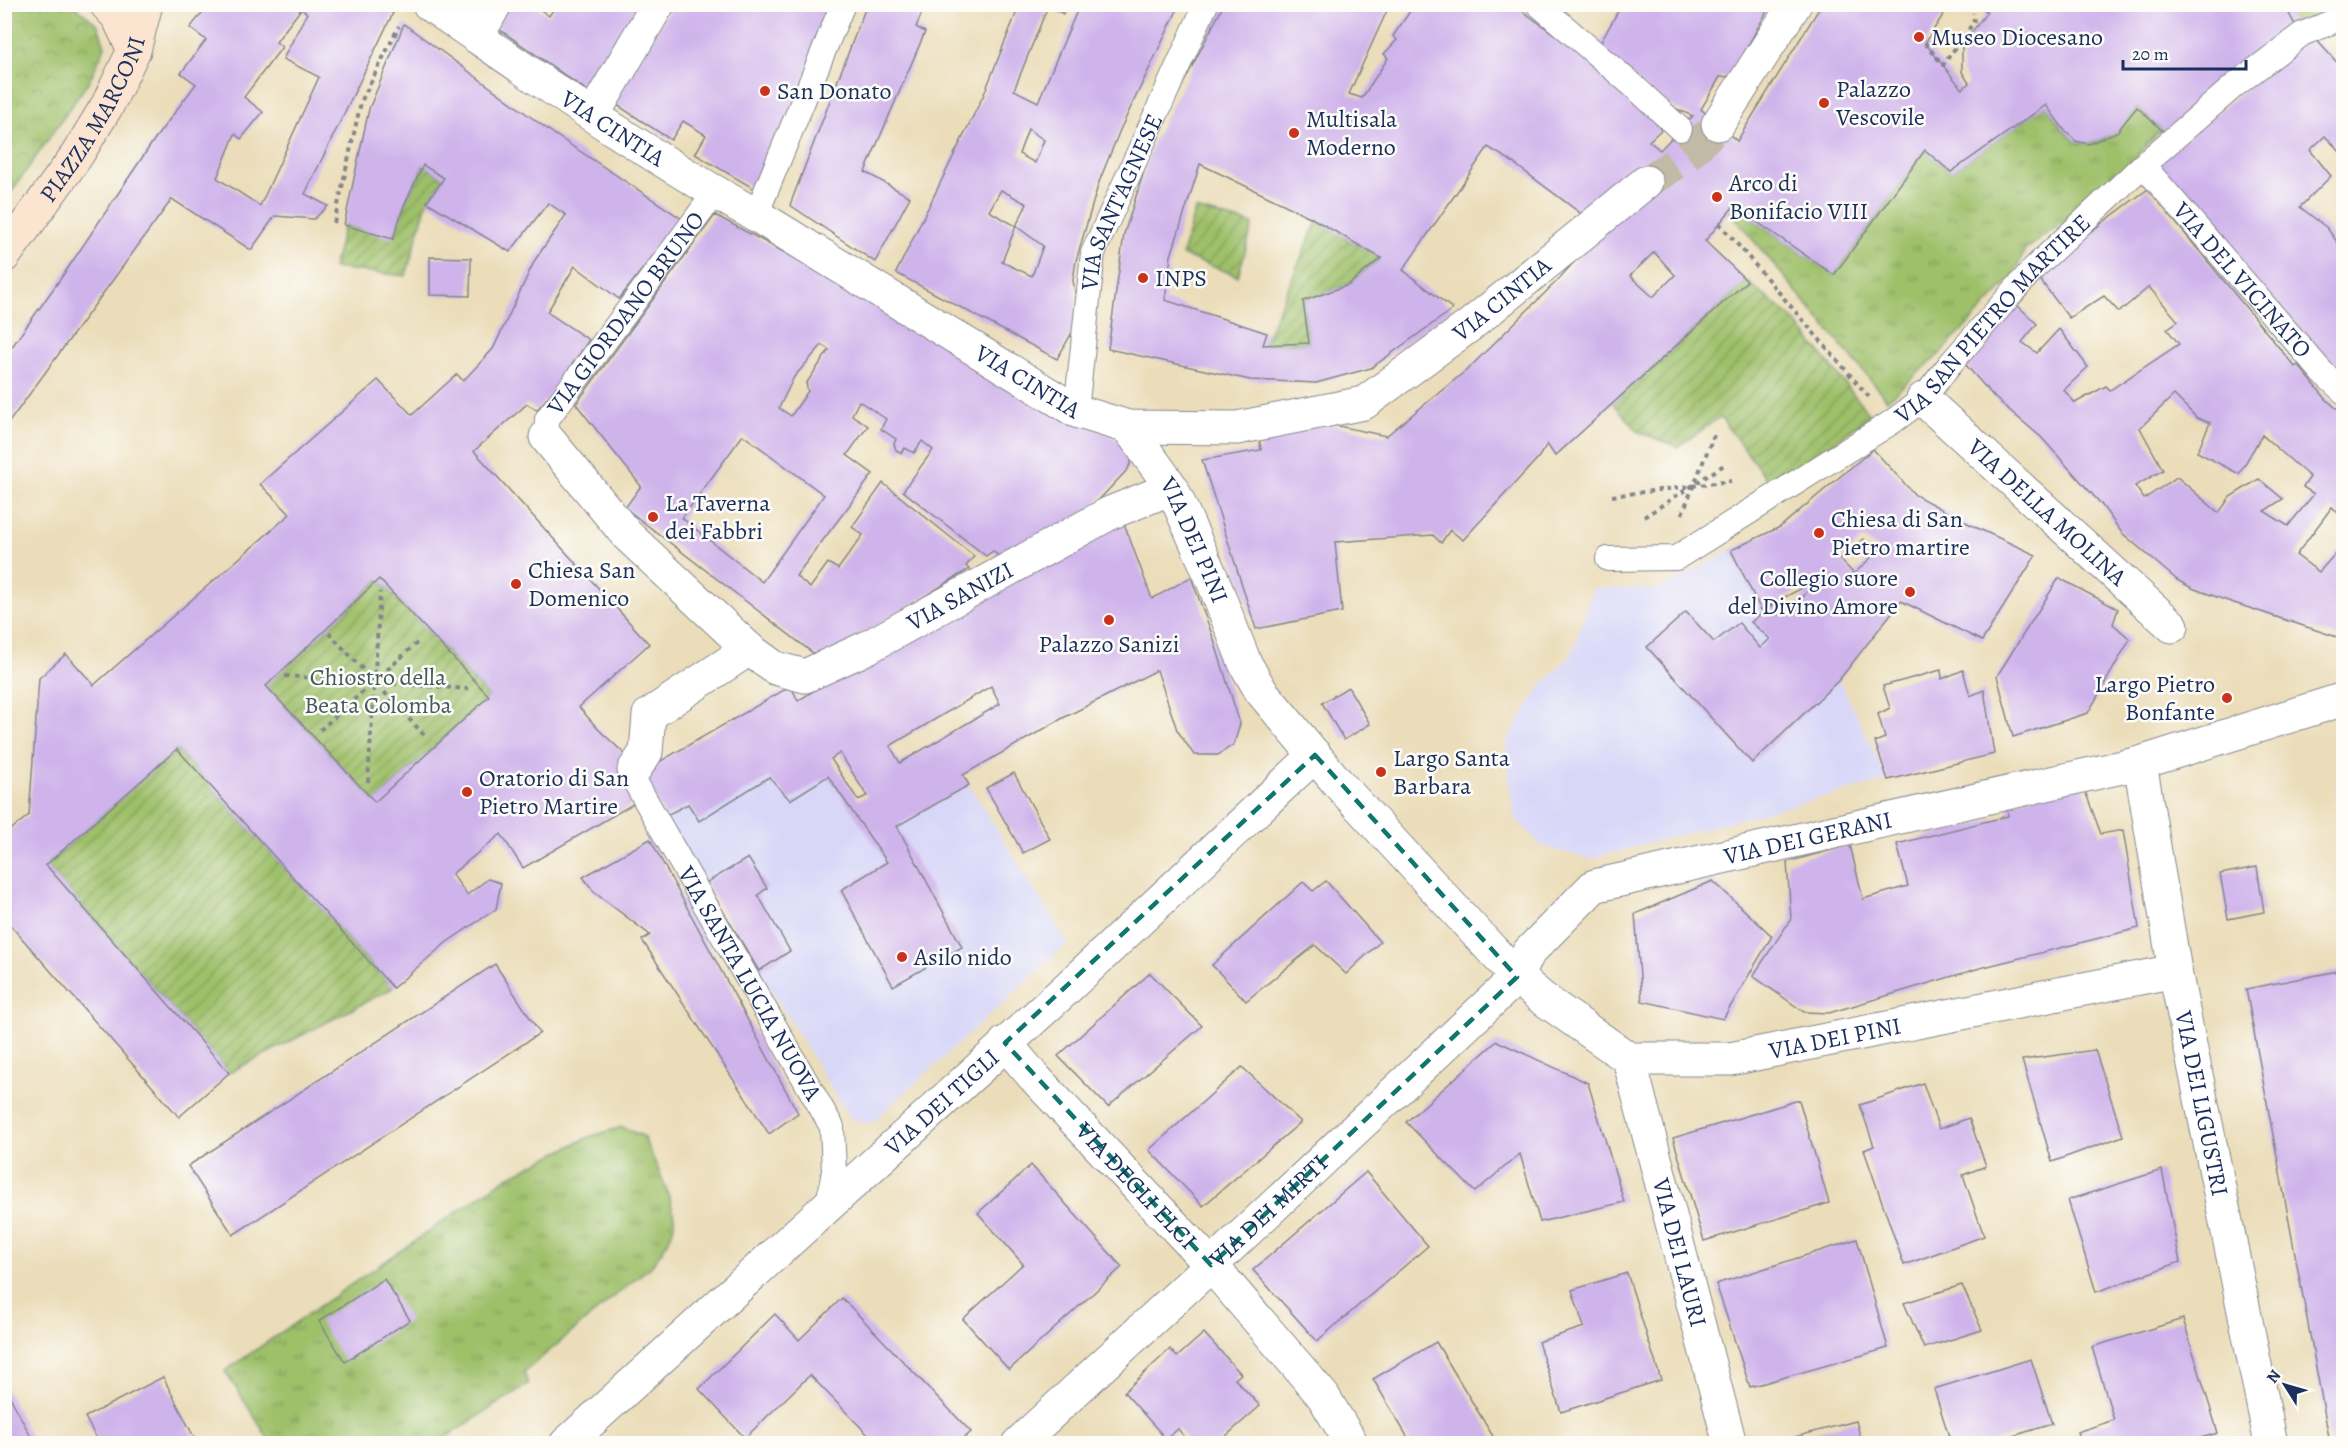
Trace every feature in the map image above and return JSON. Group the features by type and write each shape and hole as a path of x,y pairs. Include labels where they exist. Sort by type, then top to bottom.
{"main road":[{"path":"106,4 118,17 134,50"},
{"name":"PIAZZA MARCONI","path":"4,256 77,155 108,104 134,50 146,4"}],"street":[{"name":"VIA CINTIA","path":"429,4 593,115 715,193 756,215 1076,411 1128,427 1237,428 1364,403 1469,326 1646,182"},
{"path":"477,37 495,4"},
{"path":"593,115 658,4"},
{"path":"1718,124 1795,4"},
{"name":"VIA DELLA MOLINA","path":"1923,399 2172,626"},
{"name":"VIA DEI PINI","path":"1128,427 1172,488 1211,576 1245,663 1261,691 1337,782 1516,977"},
{"name":"VIA SANIZI","path":"546,437 627,535 749,649 776,668 805,676 868,647 1110,513 1172,488"},
{"path":"634,770 646,752 649,715 749,649"},
{"path":"2140,763 2343,699"},
{"name":"VIA DEI TIGLI","path":"566,1443 1005,1043 1316,755"},
{"name":"VIA DEI LIGUSTRI","path":"2140,763 2175,970 2271,1443"},
{"name":"VIA DEI GERANI","path":"1516,977 1529,952 1594,886 2140,763"},
{"name":"VIA DEI PINI","path":"1629,1059 1730,1059 2175,970"},
{"path":"1516,977 1629,1059"},
{"name":"VIA DEI MIRTI","path":"1018,1443 1211,1265 1516,977"},
{"name":"VIA DEGLI ELCI","path":"1005,1043 1034,1077 1211,1265 1323,1396 1352,1443"},
{"name":"VIA DEI LAURI","path":"1629,1059 1730,1443"}],"lane":[{"path":"756,215 843,4"},
{"name":"VIA SANT'AGNESE","path":"1076,411 1093,253 1206,4"},
{"path":"1538,4 1680,129"},
{"name":"VIA SAN PIETRO MARTIRE","path":"1608,559 1676,558 1892,422 1923,399 1950,364 2034,268 2143,165 2234,86 2302,34 2343,17"},
{"name":"VIA DEL VICINATO","path":"2143,165 2322,372 2343,392"},
{"name":"VIA GIORDANO BRUNO","path":"546,437 547,419 715,193"},
{"name":"VIA SANTA LUCIA NUOVA","path":"634,770 634,780 832,1127 834,1171 828,1204"}],"path":[{"path":"1925,43 1943,65 1974,22 1973,13"},
{"path":"334,223 361,102 400,24"},
{"path":"1719,223 1892,422"},
{"path":"1678,522 1714,435"},
{"path":"1644,517 1727,463"},
{"path":"1612,496 1734,481"},
{"path":"368,782 380,592"},
{"path":"329,633 426,737"},
{"path":"320,730 417,643"},
{"path":"285,676 468,689"}],"highlighted area":[{"path":"1315,755 1517,977 1211,1265 1005,1043"}],"shaded area":[{"path":"1731,550 1761,610 1780,599 1806,646 1839,680 1888,780 1589,859 1542,846 1515,818 1506,741 1541,686 1572,654 1593,588 1658,589"},
{"name":"Asilo nido","path":"837,770 882,835 969,785 1068,943 872,1123 861,1123 849,1117 665,816 688,804 699,821 769,777 790,800"},
{"path":"2343,771 2343,806 2337,799 2336,779"}],"green space":[{"path":"8,5 73,5 98,25 105,47 89,81 5,201 4,9"},
{"path":"2284,5 2343,5 2343,10 2295,25"},
{"path":"2046,105 2067,134 2084,144 2102,140 2137,107 2167,135 2157,133 2106,192 2025,250 2013,277 1940,354 1887,400 1729,211 1734,206 1834,275 1925,150 1951,172"},
{"path":"423,165 444,178 427,202 406,276 333,268 344,225 393,238 404,206"},
{"path":"1195,209 1253,224 1238,276 1182,255"},
{"path":"1317,221 1381,258 1348,285 1303,301 1309,343 1263,345"},
{"path":"1747,281 1794,320 1871,416 1772,486 1720,417 1678,447 1639,432 1613,403"},
{"name":"Chiostro della Beata Colomba","path":"379,579 489,696 375,802 266,686"},
{"path":"177,749 393,988 229,1073 46,865"},
{"path":"622,1127 643,1136 662,1178 673,1211 672,1233 651,1266 524,1372 528,1384 437,1443 271,1443 225,1371 508,1177 589,1137"}],"building":[{"path":"209,4 378,4 393,13 305,194 328,206 314,219 275,216 251,250 172,199 4,429 4,358 154,140 196,84 181,73 206,40 190,28","holes":["301,9 307,13 283,59 319,77 260,206 217,178 235,134 241,139 263,112 244,97 282,47 276,42"]},
{"path":"509,4 541,4 538,8 549,16 557,4 648,4 592,94 496,27"},
{"path":"673,4 833,4 758,191 695,154 706,135 683,121 671,140 614,103"},
{"path":"867,4 926,4 916,27 925,32 865,172 910,197 875,262 790,205"},
{"path":"1020,4 1066,4 1063,14 1048,6 1014,90 1038,102 1080,4 1180,4 1120,130 1099,182 1076,261 1073,280 1079,320 1057,359 896,273 984,94","holes":["1028,129 1044,140 1035,163 1019,154","1001,190 1027,204 1016,226 989,211","1016,226 1043,246 1032,276 1002,262"]},
{"path":"1224,4 1390,4 1349,94 1362,98 1388,58 1384,54 1397,40 1393,36 1415,4 1518,4 1517,7 1634,92 1661,130 1649,141 1660,150 1693,116 1672,107 1596,51 1622,4 1771,4 1731,76 1720,77 1701,109 1737,141 1822,4 1950,4 1925,43 1962,89 1969,83 1962,72 1962,45 1987,12 1977,4 2284,4 2295,25 2167,135 2137,107 2117,132 2089,144 2076,141 2065,131 2046,105 1951,172 1925,150 1834,275 1734,206 1705,241 1747,281 1555,456 1547,444 1538,458 1463,540 1450,530 1441,543 1433,535 1335,542 1342,612 1256,629 1202,460 1261,450 1259,436 1329,424 1386,436 1468,369 1556,282 1610,222 1583,215 1508,159 1488,147 1403,270 1453,309 1371,368 1316,383 1250,380 1108,349 1124,234 1153,143","holes":["1200,164 1310,217 1381,258 1348,285 1303,301 1309,343 1263,345 1267,333 1165,300 1171,256","1654,252 1675,275 1653,297 1630,276"]},
{"path":"404,24 554,134 682,219 619,299 575,266 547,312 589,340 558,385 537,410 527,404 474,451 649,644 579,707 598,729 629,758 640,800 523,868 501,834 452,874 467,895 488,879 501,883 496,909 447,942 393,988 177,749 46,865 229,1073 179,1117 4,918 4,835 29,815 39,678 66,654 94,685 290,514 260,484 378,380 412,415 457,374 463,381 493,349 535,260 566,215 548,203 510,252 427,202 444,178 423,165 404,206 393,239 344,225 369,109","holes":["379,579 489,696 375,802 266,686"]},
{"path":"2311,34 2343,69 2343,155 2325,136 2310,150 2331,176 2300,207 2327,228 2343,250 2343,380 2152,167"},
{"path":"2148,189 2295,367 2298,365 2327,400 2343,414 2343,518 2332,507 2296,555 2319,572 2343,545 2343,639 2225,600 2177,580 2122,533 2101,504 2041,437 1995,398 1964,363 2015,303 2037,324 2022,342 2037,353 2059,329 2088,367 2064,390 2075,403 2106,386 2110,390 2179,344 2167,329 2178,321 2149,287 2119,312 2104,296 2069,318 2035,273","holes":["2174,395 2197,418 2210,423 2197,452 2239,474 2262,435 2310,477 2303,487 2314,494 2288,526 2264,511 2283,499 2259,479 2230,497 2219,513 2177,477 2144,499 2135,486 2163,470 2140,428"]},
{"path":"715,215 1127,445 1133,456 1128,469 1076,524 1003,560 993,551 986,556 903,491 933,450 922,441 914,453 905,448 901,453 896,450 894,444 896,439 881,429 886,419 859,401 852,415 868,426 847,455 873,474 796,576 810,588 828,563 838,569 863,535 852,527 883,483 974,556 966,566 969,569 822,660 625,508 641,486 576,404","holes":["822,345 829,350 806,384 808,391 791,416 779,408 794,377","743,435 824,495 762,582 682,518"]},
{"path":"430,257 471,258 470,296 430,295"},
{"path":"1873,449 1915,495 1975,527 2036,555 1982,641 1901,601 1839,680 1752,763 1647,647 1686,612 1714,642 1739,623 1760,648 1770,639 1751,622 1778,601 1761,610 1731,550 1780,527","holes":["1863,539 1880,549 1854,574 1840,559","1814,582 1793,611 1780,599"]},
{"path":"1122,518 1152,599 1191,577 1214,640 1240,724 1234,744 1218,755 1194,755 1177,730 1157,670 1063,718 963,775 969,785 897,826 962,947 893,986 841,890 887,862 828,776 790,800 769,777 699,821 688,804 665,816 640,773 791,686 798,701 845,670","holes":["991,686 1000,704 900,763 890,746","840,753 867,796 858,800 831,759"]},
{"path":"2059,578 2118,609 2113,624 2130,639 2088,713 2013,737 1997,676"},
{"path":"1941,670 1942,679 1963,670 1970,696 1984,690 1994,754 1888,780 1875,742 1885,738 1878,714 1890,708 1883,686"},
{"path":"1348,687 1370,724 1344,740 1322,703"},
{"path":"1014,773 1050,839 1023,853 986,788"},
{"path":"2082,783 2101,834 2123,830 2139,928 1980,968 1829,1013 1804,1012 1753,976 1791,919 1787,862 1850,845 1863,899 1908,886 1897,844 2008,816 2007,803"},
{"path":"650,839 798,1113 769,1134 642,940 650,935 594,892 583,877"},
{"path":"748,858 767,888 758,895 790,951 759,971 706,883"},
{"path":"2257,867 2264,912 2228,919 2220,874"},
{"path":"1326,881 1380,942 1346,974 1315,945 1246,1001 1212,965 1303,882 1313,891"},
{"path":"1713,881 1772,936 1723,1019 1642,1001 1635,914"},
{"path":"495,964 540,1033 233,1235 188,1166"},
{"path":"2343,970 2343,1443 2330,1443 2246,989"},
{"path":"1150,973 1202,1026 1108,1107 1058,1056"},
{"path":"1497,1041 1588,1083 1624,1202 1540,1222 1520,1154 1475,1192 1406,1122"},
{"path":"2095,1050 2123,1136 2052,1162 2022,1060"},
{"path":"1242,1067 1301,1122 1203,1206 1149,1150"},
{"path":"1923,1083 1939,1129 1969,1118 1986,1166 1963,1175 1984,1236 1904,1265 1864,1150 1874,1146 1860,1105"},
{"path":"1799,1100 1829,1203 1704,1241 1673,1138"},
{"path":"1031,1165 1122,1267 1009,1370 963,1319 1023,1264 978,1213"},
{"path":"2162,1170 2180,1262 2096,1292 2068,1200"},
{"path":"1366,1172 1428,1246 1317,1341 1253,1270"},
{"path":"1857,1239 1888,1348 1750,1387 1716,1284"},
{"path":"1627,1273 1661,1380 1561,1412 1538,1342 1584,1327 1572,1290"},
{"path":"384,1279 410,1320 345,1362 319,1321"},
{"path":"1962,1285 1982,1330 1924,1348 1904,1303"},
{"path":"842,1298 971,1432 959,1443 876,1443 810,1375 745,1438 699,1389 775,1314 799,1340"},
{"path":"2183,1319 2218,1433 2183,1443 2081,1443 2077,1432 2114,1420 2092,1347"},
{"path":"1204,1333 1241,1374 1235,1379 1260,1406 1218,1443 1190,1443 1178,1429 1166,1439 1124,1392 1170,1349 1177,1357"},
{"path":"1436,1342 1497,1443 1411,1443 1373,1379"},
{"path":"2031,1359 2052,1424 1990,1443 1951,1443 1934,1389"},
{"path":"163,1377 197,1443 99,1443 85,1417"},
{"path":"4,1385 20,1416 34,1443 4,1443"},
{"path":"1856,1421 1862,1443 1788,1443 1787,1439"}],"tunnel":[{"path":"1646,182 1685,156 1718,124"}],"place":[{"name":"Museo Diocesano","path":"1919,37"},
{"name":"San Donato","path":"765,91"},
{"name":"Palazzo Vescovile","path":"1824,103"},
{"name":"Multisala Moderno","path":"1294,133"},
{"name":"Arco di Bonifacio VIII","path":"1717,197"},
{"name":"INPS","path":"1143,278"},
{"name":"La Taverna dei Fabbri","path":"653,517"},
{"name":"Chiesa di San Pietro martire","path":"1819,533"},
{"name":"Chiesa San Domenico","path":"516,584"},
{"name":"Collegio suore del Divino Amore","path":"1910,592"},
{"name":"Palazzo Sanizi","path":"1109,620"},
{"name":"Largo Pietro Bonfante","path":"2227,698"},
{"name":"Largo Santa Barbara","path":"1381,772"},
{"name":"Oratorio di San Pietro Martire","path":"467,792"},
{"name":"Asilo nido","path":"902,957"}]}
